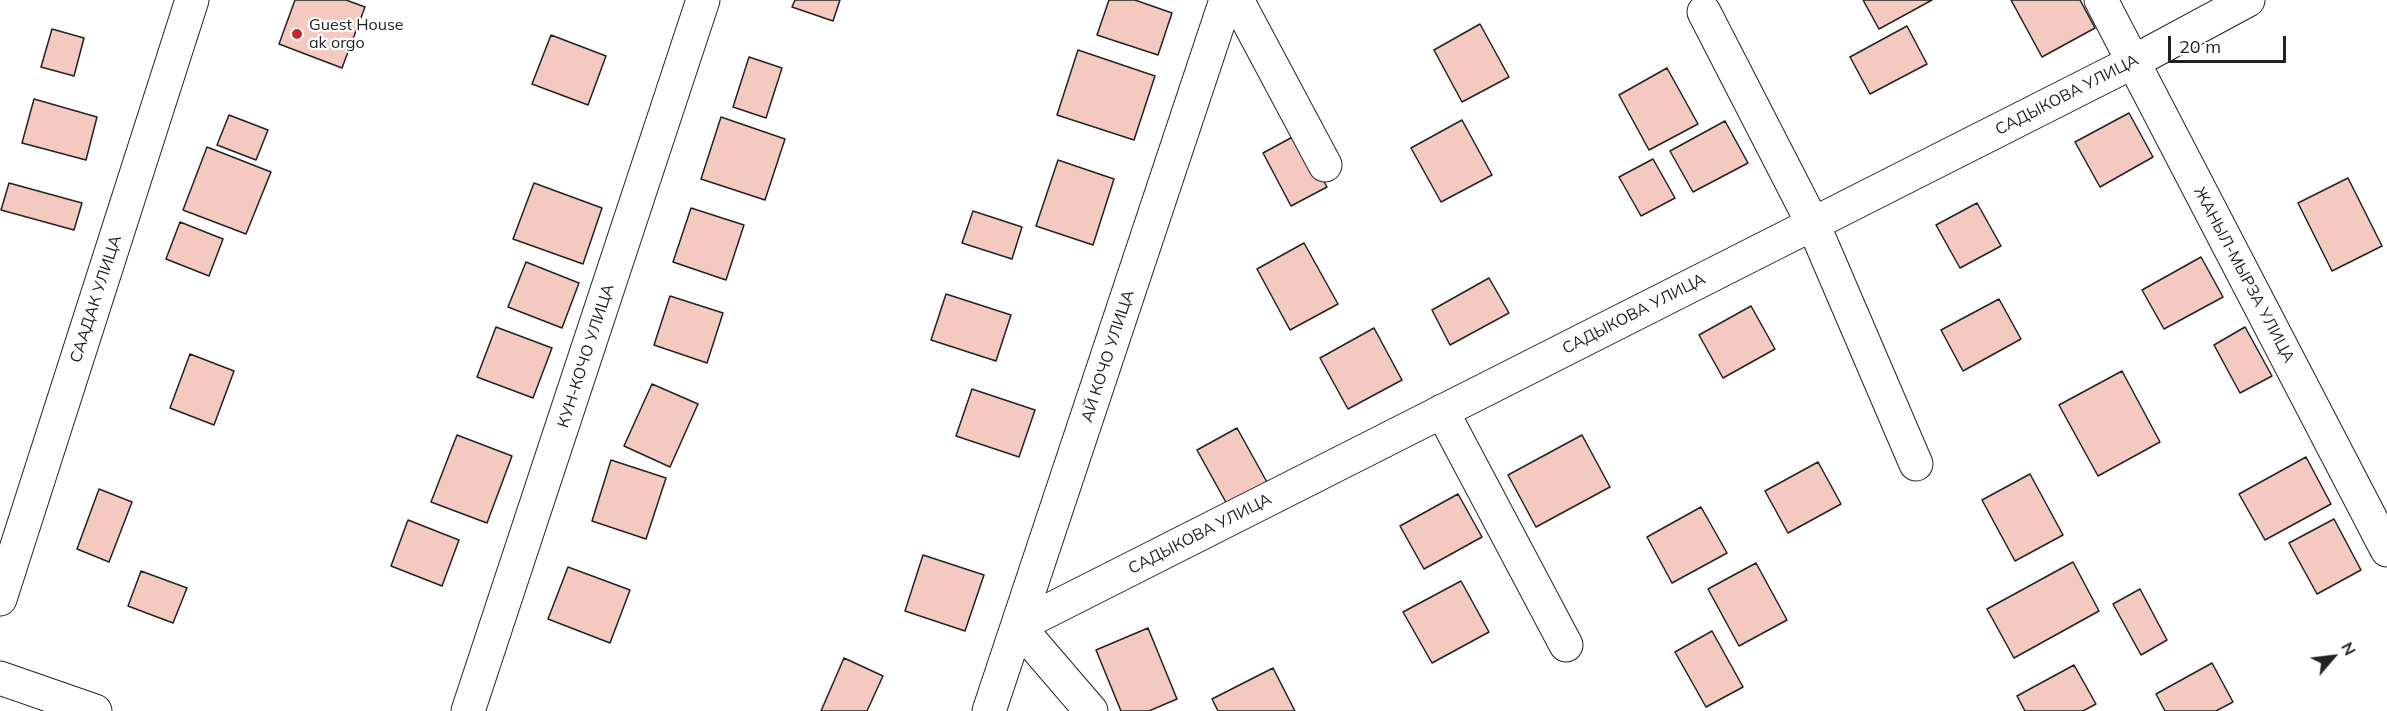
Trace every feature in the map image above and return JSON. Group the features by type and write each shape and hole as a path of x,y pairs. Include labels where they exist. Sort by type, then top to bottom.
{"street":[{"name":"СААДАК УЛИЦА","path":"0,599 192,0"},
{"name":"КУН-КОЧО УЛИЦА","path":"468,711 703,0"},
{"name":"АЙ КОЧО УЛИЦА","path":"989,711 1226,0"},
{"path":"1237,0 1325,165"},
{"name":"ЖАНЫЛ-МЫРЗА УЛИЦА","path":"2101,0 2387,550"},
{"name":"САДЫКОВА УЛИЦА","path":"1018,626 2133,62 2248,0"},
{"path":"1704,12 1813,224 1916,464"},
{"path":"1442,411 1566,645"},
{"path":"1018,626 1091,711"},
{"path":"0,678 94,711"}],"building":[{"path":"295,0 346,0 365,7 342,68 279,44"},
{"path":"795,0 840,0 833,21 792,7"},
{"path":"1109,0 1135,0 1172,13 1158,55 1097,35"},
{"path":"1863,0 1932,0 1879,29"},
{"path":"2011,0 2080,0 2095,28 2042,57"},
{"path":"1480,24 1509,77 1462,102 1434,50"},
{"path":"1907,26 1927,64 1870,94 1850,57"},
{"path":"52,29 84,38 74,76 41,67"},
{"path":"551,35 606,56 588,105 532,84"},
{"path":"1078,50 1155,76 1134,140 1057,115"},
{"path":"749,57 782,68 766,118 733,107"},
{"path":"1667,68 1698,124 1649,150 1619,95"},
{"path":"34,99 97,117 86,160 22,143"},
{"path":"2129,113 2153,157 2100,187 2075,142"},
{"path":"229,115 268,130 256,160 217,145"},
{"path":"721,117 785,139 765,200 701,179"},
{"path":"1462,120 1492,175 1441,202 1411,148"},
{"path":"1725,121 1748,163 1693,192 1670,151"},
{"path":"1298,134 1327,187 1291,206 1263,153"},
{"path":"207,147 271,172 246,234 183,210"},
{"path":"1653,159 1675,198 1641,216 1619,177"},
{"path":"1058,160 1114,179 1093,245 1036,226"},
{"path":"2348,178 2382,246 2332,271 2298,203"},
{"path":"9,183 82,203 74,230 1,210"},
{"path":"534,183 602,208 583,264 513,239"},
{"path":"1977,203 2001,246 1960,268 1936,225"},
{"path":"691,208 744,225 726,280 673,262"},
{"path":"973,211 1022,227 1012,259 962,243"},
{"path":"180,222 223,239 209,276 166,259"},
{"path":"1304,243 1338,304 1290,330 1257,269"},
{"path":"2201,257 2223,297 2164,329 2142,290"},
{"path":"526,262 579,283 562,328 508,307"},
{"path":"1489,278 1509,313 1450,345 1432,310"},
{"path":"946,294 1011,315 996,361 931,340"},
{"path":"670,296 723,313 707,363 654,345"},
{"path":"1999,299 2021,339 1963,371 1941,330"},
{"path":"1751,306 1775,349 1723,378 1699,335"},
{"path":"496,327 552,348 533,398 477,377"},
{"path":"2245,327 2272,376 2240,393 2214,345"},
{"path":"1374,328 1402,380 1348,409 1320,358"},
{"path":"190,354 234,371 214,425 170,408"},
{"path":"2122,371 2160,442 2098,476 2059,405"},
{"path":"652,384 698,404 670,467 624,446"},
{"path":"972,389 1035,410 1019,457 956,436"},
{"path":"1237,428 1268,484 1228,506 1197,450"},
{"path":"457,435 512,456 487,523 431,502"},
{"path":"1582,435 1610,487 1536,527 1508,475"},
{"path":"2306,457 2331,504 2265,540 2239,494"},
{"path":"611,460 666,478 646,539 592,521"},
{"path":"1818,462 1841,504 1788,533 1765,491"},
{"path":"2030,474 2063,535 2015,561 1982,500"},
{"path":"99,489 132,502 109,562 77,549"},
{"path":"1458,494 1482,537 1424,569 1400,526"},
{"path":"1701,507 1727,553 1672,583 1647,537"},
{"path":"2334,519 2361,570 2317,594 2289,543"},
{"path":"408,520 459,540 442,586 391,566"},
{"path":"923,555 984,575 965,631 905,611"},
{"path":"2073,562 2099,611 2014,658 1987,609"},
{"path":"1756,563 1787,620 1739,646 1708,589"},
{"path":"568,567 630,590 610,643 548,619"},
{"path":"141,571 187,588 173,623 128,606"},
{"path":"1461,581 1489,632 1432,663 1403,612"},
{"path":"2140,589 2167,640 2141,655 2113,604"},
{"path":"1148,628 1177,699 1149,711 1121,711 1096,650"},
{"path":"1712,631 1743,687 1706,707 1675,652"},
{"path":"844,658 883,676 867,711 821,711"},
{"path":"2212,663 2233,702 2216,711 2165,711 2156,694"},
{"path":"2074,665 2096,704 2083,711 2025,711 2017,696"},
{"path":"1273,668 1295,711 1218,711 1212,699"}],"place":[{"name":"Guest House ak orgo","path":"297,34"}]}
